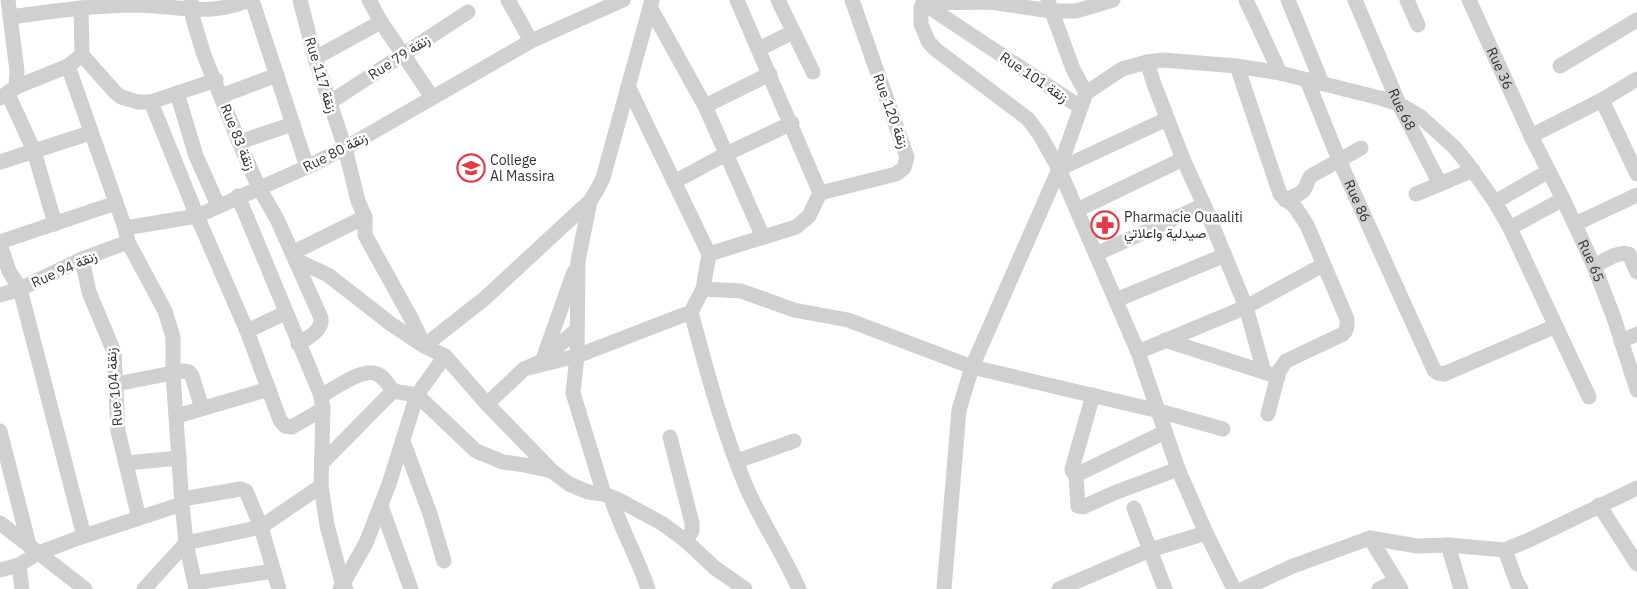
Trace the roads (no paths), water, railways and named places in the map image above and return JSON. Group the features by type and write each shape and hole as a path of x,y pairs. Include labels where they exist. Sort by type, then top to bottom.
{"street":[{"path":"8,0 17,71 8,93 34,151 55,224"},
{"path":"11,17 137,2 191,5 218,9 250,0 307,167"},
{"name":"Rue 117 زنقة","path":"300,0 315,58 345,148 358,201 365,217 365,235 412,320 424,346"},
{"path":"370,0 381,22 432,97"},
{"path":"508,0 531,41"},
{"name":"Rue 80 زنقة","path":"127,235 197,216 238,196 307,167 345,148 531,41 623,0"},
{"path":"709,254 796,226 803,222 815,207 820,193 792,123 737,0"},
{"path":"778,0 813,72"},
{"name":"Rue 120 زنقة","path":"820,193 896,174 904,168 907,157 852,0"},
{"path":"1246,0 1280,73"},
{"name":"Rue 86","path":"1288,0 1339,160 1434,370 1444,374 1556,326"},
{"name":"Rue 68","path":"1355,0 1399,104 1440,184"},
{"path":"1407,0 1418,25"},
{"name":"Rue 36","path":"1469,0 1531,136"},
{"path":"1109,1 1076,11 1050,5 990,1 927,1 920,15 921,24 928,41 934,49 1028,119 1040,135 1059,169 1138,352 1178,469 1206,533 1234,589"},
{"name":"Rue 101 زنقة","path":"927,1 1080,107 1059,169 972,367 959,410 944,589"},
{"path":"651,3 704,106 763,237"},
{"path":"424,346 484,300 590,201 598,190 603,178 651,3"},
{"name":"Rue 83 زنقة","path":"191,5 204,55 216,80 239,142 259,188 277,219 322,322 319,329 298,344"},
{"path":"1050,5 1073,69 1086,93"},
{"path":"81,8 82,55 121,97 138,102 151,102 216,80"},
{"name":"Rue 79 زنقة","path":"330,103 468,12"},
{"path":"1560,66 1637,20"},
{"path":"315,58 381,22"},
{"path":"759,49 793,32"},
{"path":"8,93 68,66 82,55"},
{"path":"1080,107 1086,93 1122,69 1163,60 1237,66 1280,73 1399,104 1421,117 1454,147 1495,202 1510,228 1589,397"},
{"path":"1147,62 1167,119 1246,307 1271,374 1268,414"},
{"path":"68,66 127,235 169,323 173,337 173,374 182,501 186,543 196,586 273,571"},
{"path":"1165,340 1271,374 1279,371 1286,361 1343,334 1347,330 1347,319 1307,225 1295,207 1280,194 1237,66"},
{"path":"704,106 770,74"},
{"path":"221,96 276,75"},
{"path":"1531,136 1637,80"},
{"path":"524,369 577,356 691,312 703,289 709,254 628,86"},
{"path":"177,94 196,156 218,205"},
{"path":"1602,100 1631,146 1637,174"},
{"path":"151,102 247,332 280,420 285,426 292,427 322,402 363,373 370,372 380,375 393,390 417,395 476,452 503,462 553,472"},
{"path":"1059,169 1167,119"},
{"path":"674,182 726,154 792,123"},
{"path":"239,142 293,124"},
{"path":"0,162 90,133"},
{"name":"Rue 65","path":"1531,136 1594,266 1637,390"},
{"path":"1285,200 1305,190 1308,179 1311,176 1361,148"},
{"path":"1077,210 1183,159"},
{"path":"1416,194 1473,170"},
{"path":"1495,202 1549,171"},
{"path":"1575,224 1637,195"},
{"path":"238,196 322,402 321,486 327,524 343,588"},
{"path":"1510,228 1563,199"},
{"path":"542,361 578,261 590,201"},
{"path":"84,536 20,289 9,271 0,243 116,203"},
{"path":"1096,254 1204,205"},
{"path":"294,256 365,217"},
{"name":"Rue 94 زنقة","path":"0,295 20,289 127,235"},
{"path":"1594,266 1621,253 1626,253 1629,254 1637,272"},
{"path":"294,256 328,275 391,324 424,346 445,356 487,404 553,472 569,484 588,492 608,496 645,512 686,541 709,563 745,589"},
{"path":"1116,300 1223,256"},
{"name":"Rue 104 زنقة","path":"82,259 89,292 114,352 118,432 140,518"},
{"path":"578,261 577,356 573,393 608,496 640,564 648,589"},
{"path":"1138,352 1246,307 1323,265"},
{"path":"703,289 741,291 794,310 848,320 972,367 1159,411 1223,429"},
{"path":"691,312 720,415 749,492 788,564 799,589"},
{"path":"247,332 285,313"},
{"path":"487,404 524,369 542,361 577,329"},
{"path":"1621,341 1637,334"},
{"path":"343,588 366,543 381,506 417,395 445,356"},
{"path":"116,384 183,371 189,372 202,408"},
{"path":"177,416 268,389"},
{"path":"322,463 393,390"},
{"path":"1092,395 1072,469 1076,475 1077,504 1080,507 1178,469"},
{"path":"0,431 34,549"},
{"path":"1076,475 1165,432"},
{"path":"670,438 692,523 692,531 686,541"},
{"path":"403,442 430,514 444,561"},
{"path":"737,461 794,442"},
{"path":"126,463 179,458"},
{"path":"144,589 186,543 261,527 321,486"},
{"path":"1244,589 1293,566 1370,538 1417,546 1448,545 1505,550 1637,488"},
{"path":"0,570 19,565 34,549 84,536 140,518 182,501 241,489 247,492 261,527 279,589"},
{"path":"1599,505 1637,564"},
{"path":"381,506 411,589"},
{"path":"1134,508 1166,589"},
{"path":"0,523 34,549 70,582 85,589"},
{"path":"1059,589 1150,550 1206,533"},
{"path":"1370,538 1398,585 1379,589"},
{"path":"1448,545 1461,589"},
{"path":"1505,550 1521,589"},
{"path":"19,565 22,589"}],"place":[{"name":"College Al Massira","path":"471,168"},
{"name":"Pharmacie Ouaaliti صيدلية واعلاتي","path":"1105,225"}]}
